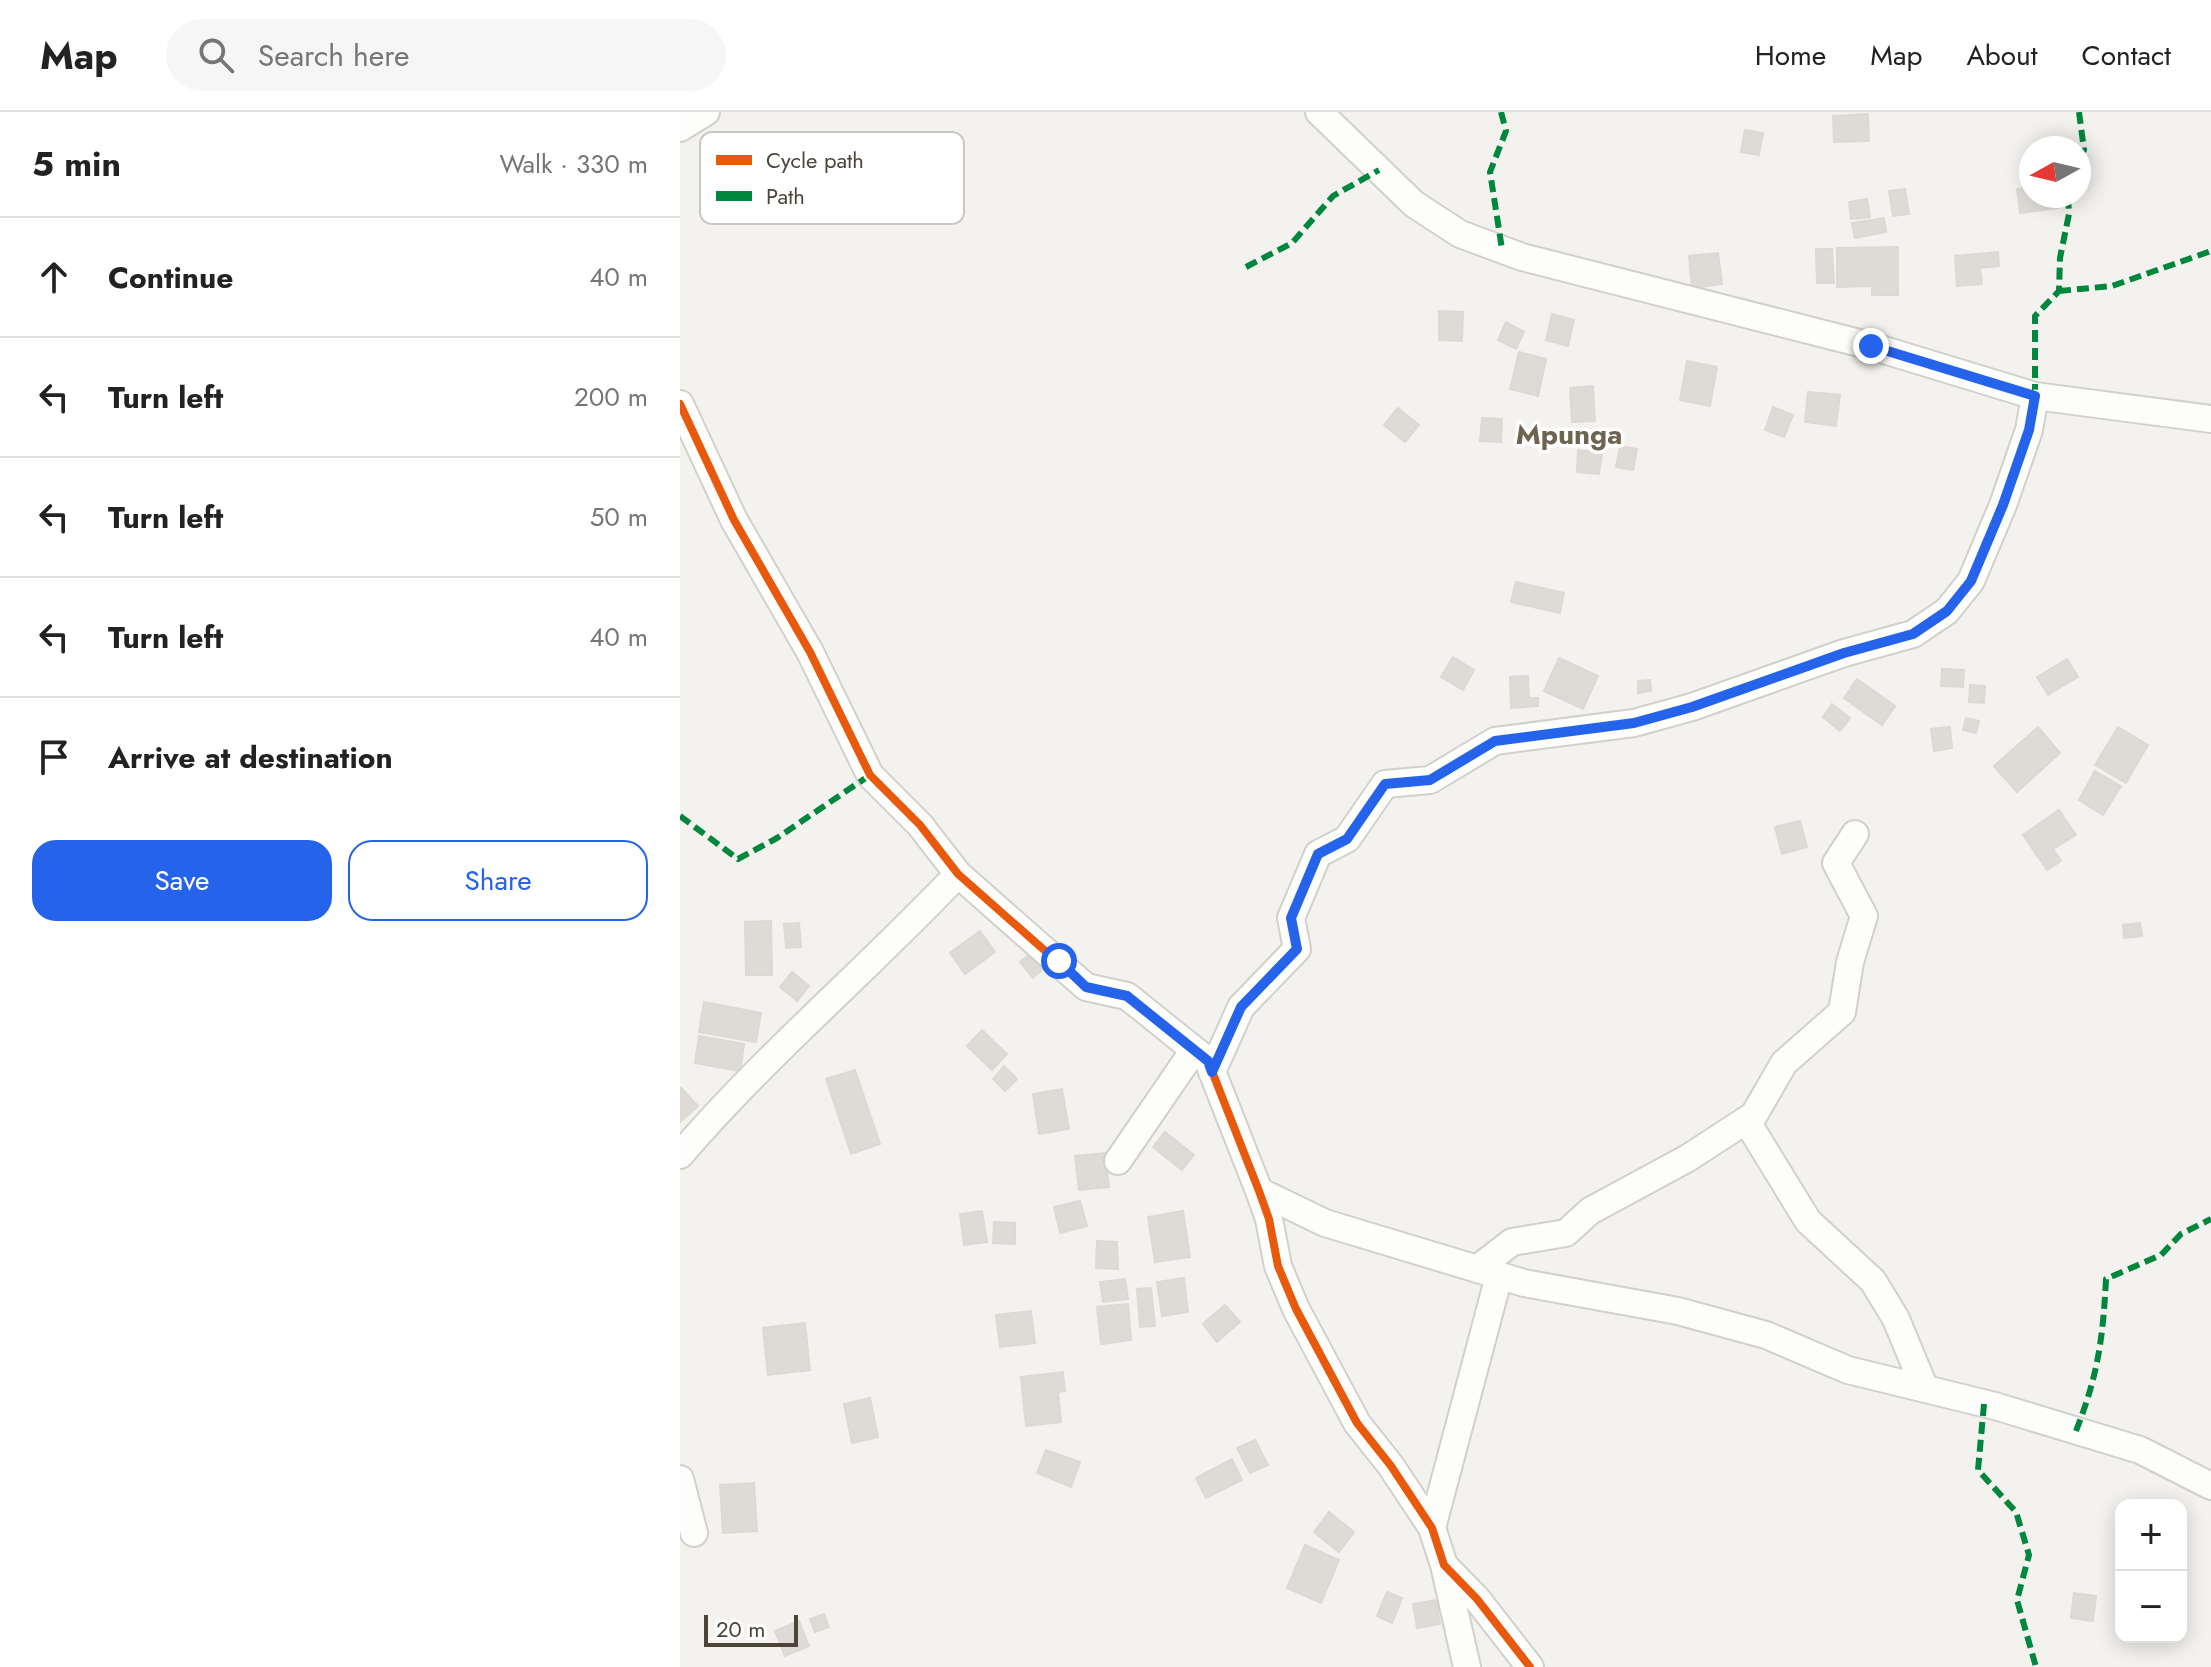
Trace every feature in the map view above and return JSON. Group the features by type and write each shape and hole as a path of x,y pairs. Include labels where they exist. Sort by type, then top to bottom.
{"street":[{"path":"680,128 706,112"},
{"path":"1319,112 1414,204 1460,234 1522,257 1871,346 2035,396 2211,419"},
{"path":"1212,1072 1241,1007 1297,949 1291,918 1318,854 1347,839 1385,784 1430,780 1495,741 1634,723 1692,707 1844,653 1913,634 1947,611 1971,581 2003,505 2029,430 2035,396"},
{"path":"680,404 734,520 810,652 870,775 920,825 958,874 1086,987 1127,996 1208,1061 1269,1219 1278,1266 1296,1309 1357,1423 1391,1466 1432,1528 1444,1565 1459,1664"},
{"path":"1432,1528 1488,1273 1512,1242 1566,1233 1590,1211 1688,1158 1754,1115 1784,1063 1842,1012 1850,962 1864,916 1836,863 1855,834"},
{"path":"680,1155 800,1027 958,874"},
{"path":"1118,1161 1194,1050"},
{"path":"1746,1120 1808,1221 1873,1281 1896,1319 1925,1389"},
{"path":"1259,1191 1325,1223 1488,1273 1524,1283 1678,1311 1766,1335 1848,1370 1995,1406 2140,1450 2211,1486"},
{"path":"680,1479 694,1533"},
{"path":"1444,1565 1477,1599 1530,1667"}],"building":[{"path":"1868,114 1869,141 1834,142 1833,116"},
{"path":"1745,130 1763,133 1759,155 1741,152"},
{"path":"1905,189 1909,214 1893,216 1889,191"},
{"path":"1867,199 1870,217 1851,219 1849,202"},
{"path":"2019,208 2058,208 2020,213"},
{"path":"1884,218 1886,232 1855,238 1852,223"},
{"path":"1898,247 1898,295 1872,295 1872,286 1837,287 1837,248"},
{"path":"1816,249 1832,249 1834,283 1817,283"},
{"path":"1998,252 1999,266 1980,268 1982,284 1957,286 1955,256"},
{"path":"1718,253 1722,284 1692,288 1689,256"},
{"path":"1439,311 1463,312 1462,341 1439,340"},
{"path":"1552,314 1574,320 1568,346 1546,340"},
{"path":"1506,322 1524,332 1516,349 1498,340"},
{"path":"1519,352 1546,359 1538,396 1510,389"},
{"path":"1687,361 1717,367 1710,406 1680,400"},
{"path":"1593,386 1595,421 1572,422 1570,388"},
{"path":"1808,392 1840,395 1836,426 1805,422"},
{"path":"1773,407 1793,415 1784,437 1765,430"},
{"path":"1398,408 1419,425 1405,442 1384,425"},
{"path":"1482,418 1502,419 1501,442 1480,441"},
{"path":"1620,446 1637,449 1633,470 1616,467"},
{"path":"1578,450 1602,453 1599,474 1577,472"},
{"path":"1516,582 1564,593 1560,613 1511,602"},
{"path":"1453,657 1474,670 1463,690 1441,677"},
{"path":"1559,658 1598,676 1583,709 1544,691"},
{"path":"2067,659 2078,677 2048,695 2037,677"},
{"path":"1942,669 1964,670 1963,687 1941,686"},
{"path":"1528,676 1529,698 1538,698 1538,706 1511,708 1510,677"},
{"path":"1857,679 1895,706 1882,725 1844,698"},
{"path":"1650,680 1651,691 1638,693 1638,681"},
{"path":"1970,685 1985,686 1984,703 1969,702"},
{"path":"1832,704 1850,718 1840,731 1823,717"},
{"path":"1966,718 1979,721 1976,733 1963,730"},
{"path":"1950,727 1952,748 1934,751 1931,729"},
{"path":"2038,727 2060,753 2017,792 1994,766"},
{"path":"2118,727 2148,745 2126,783 2095,765"},
{"path":"2095,771 2121,786 2103,815 2079,800"},
{"path":"2059,810 2076,835 2053,849 2061,861 2047,870 2023,835"},
{"path":"1800,821 1807,847 1782,854 1775,827"},
{"path":"771,921 772,975 746,975 745,922"},
{"path":"799,923 801,947 786,948 784,924"},
{"path":"2140,923 2142,936 2124,938 2123,925"},
{"path":"980,931 995,952 965,974 950,953"},
{"path":"1032,952 1045,967 1033,978 1020,962"},
{"path":"792,972 809,986 797,1001 780,987"},
{"path":"704,1002 761,1013 756,1042 699,1032"},
{"path":"982,1030 1007,1054 992,1070 967,1046"},
{"path":"699,1036 744,1044 740,1071 695,1063"},
{"path":"1004,1066 1017,1079 1005,1091 993,1079"},
{"path":"855,1070 880,1144 851,1154 826,1079"},
{"path":"680,1089 698,1106 680,1122"},
{"path":"1062,1089 1069,1129 1039,1134 1033,1094"},
{"path":"1165,1132 1194,1155 1182,1170 1153,1147"},
{"path":"1105,1153 1109,1187 1079,1190 1075,1156"},
{"path":"1080,1201 1087,1226 1060,1233 1054,1207"},
{"path":"982,1211 987,1242 964,1245 960,1214"},
{"path":"1183,1211 1190,1257 1155,1262 1148,1217"},
{"path":"994,1222 1015,1223 1015,1244 993,1243"},
{"path":"1097,1241 1117,1242 1118,1269 1096,1268"},
{"path":"1184,1278 1188,1312 1162,1316 1157,1282"},
{"path":"1125,1279 1128,1299 1103,1302 1100,1282"},
{"path":"1151,1288 1155,1326 1140,1327 1137,1289"},
{"path":"1128,1304 1131,1340 1101,1344 1097,1307"},
{"path":"1225,1305 1240,1322 1217,1342 1203,1324"},
{"path":"1031,1311 1035,1343 1000,1347 996,1315"},
{"path":"805,1323 810,1370 768,1375 763,1328"},
{"path":"1063,1372 1065,1391 1058,1392 1061,1422 1026,1426 1021,1377"},
{"path":"870,1398 878,1437 852,1443 844,1404"},
{"path":"1255,1440 1268,1465 1250,1473 1237,1448"},
{"path":"1046,1450 1080,1462 1071,1487 1037,1473"},
{"path":"1232,1459 1242,1480 1206,1498 1196,1478"},
{"path":"754,1483 757,1531 723,1533 720,1485"},
{"path":"1329,1512 1354,1532 1339,1552 1314,1532"},
{"path":"1305,1545 1339,1560 1321,1603 1287,1588"},
{"path":"1387,1592 1402,1598 1392,1623 1377,1616"},
{"path":"2074,1593 2096,1596 2093,1621 2071,1618"},
{"path":"1436,1600 1440,1624 1417,1628 1413,1604"},
{"path":"824,1614 829,1627 815,1632 810,1619"},
{"path":"799,1621 809,1646 785,1656 775,1631"}],"marked path":[{"path":"1501,112 1506,131 1490,172 1502,249"},
{"path":"2079,112 2082,136"},
{"path":"1246,267 1292,243 1333,196 1379,170"},
{"path":"2035,396 2035,316 2059,291 2060,258 2069,208"},
{"path":"2059,291 2112,286 2211,251"},
{"path":"680,816 738,859 777,838 870,775"},
{"path":"2076,1431 2090,1392 2098,1356 2106,1279 2161,1255 2181,1234 2211,1219"},
{"path":"1984,1404 1978,1470 2016,1512 2029,1555 2017,1600 2036,1667"}],"cycle path":[{"path":"1212,1072 1241,1007 1297,949 1291,918 1318,854 1347,839 1385,784 1430,780 1495,741 1634,723 1692,707 1844,653 1913,634 1947,611 1971,581 2003,505 2029,430 2035,396"},
{"path":"680,404 734,520 810,652 870,775 920,825 958,874 1086,987 1127,996 1208,1061 1269,1219 1278,1266 1296,1309 1357,1423 1391,1466 1432,1528 1444,1565 1477,1599 1530,1667"}],"district":[{"name":"Mpunga","path":"1569,434"}],"route":[{"path":"1059,961 1086,987 1127,996 1208,1061 1212,1072 1241,1007 1297,949 1291,918 1318,854 1347,839 1385,784 1430,780 1495,741 1634,723 1692,707 1756,682 1913,634 1947,611 1971,581 2003,505 2029,430 2035,396 1871,346"}]}
